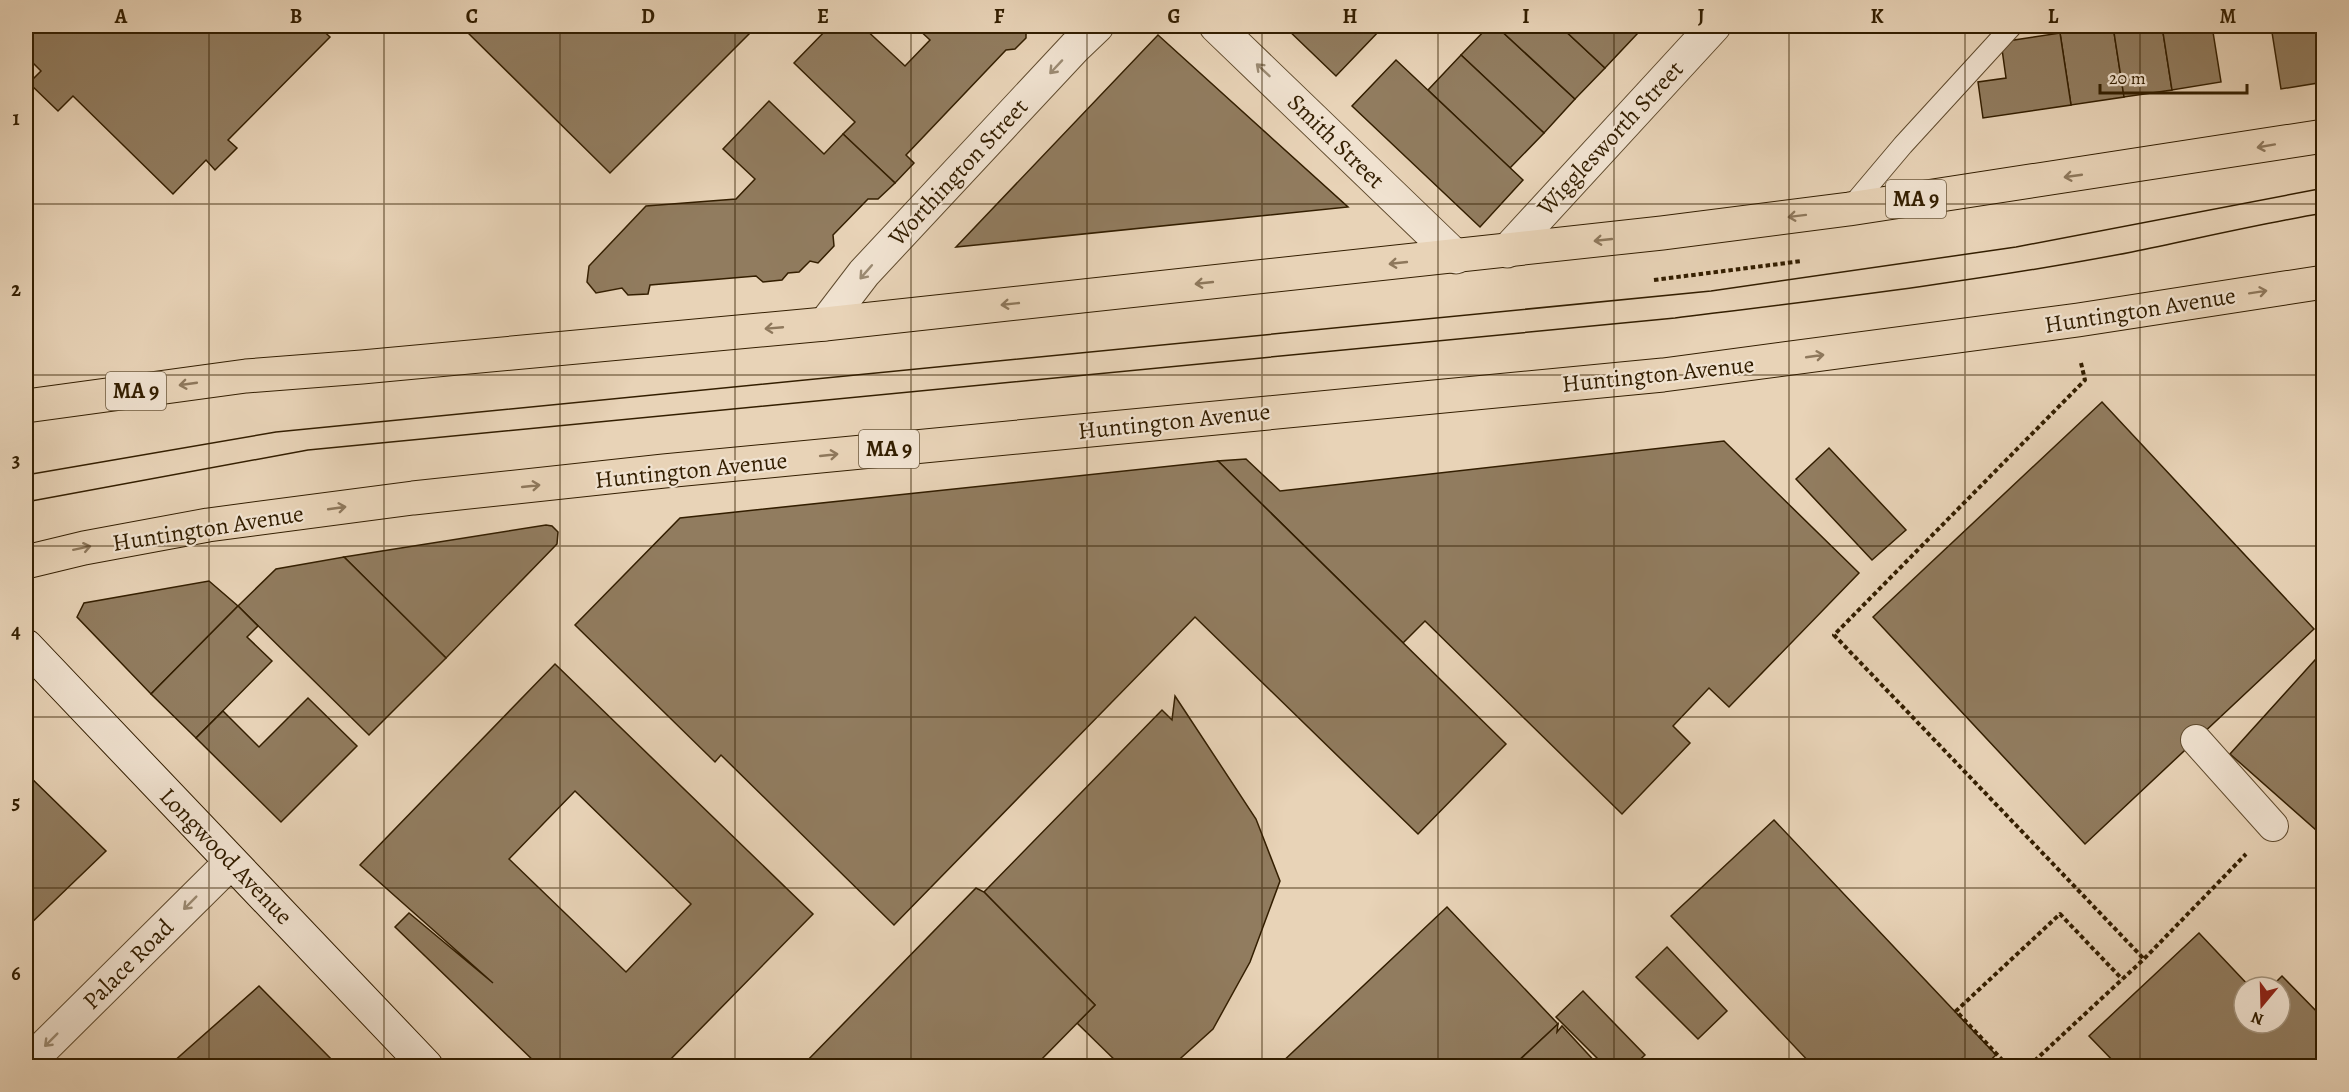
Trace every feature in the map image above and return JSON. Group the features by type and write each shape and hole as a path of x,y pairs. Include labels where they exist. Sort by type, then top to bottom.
{"main road":[{"name":"MA 9","path":"26,406 246,376 825,324 1456,257 1849,209 2324,136"},
{"name":"Huntington Avenue","path":"26,562 84,548 208,525 413,498 687,469 1663,375 2078,320 2324,282"}],"street":[{"name":"Worthington Street","path":"825,324 864,273 1075,46 1097,26"},
{"name":"Smith Street","path":"1216,26 1456,257"},
{"name":"Wigglesworth Street","path":"1507,251 1714,26"},
{"name":"Longwood Avenue","path":"26,646 426,1066"},
{"path":"2196,740 2273,826"},
{"name":"Palace Road","path":"26,1065 231,862"}],"lane":[{"path":"1849,209 1903,145 2012,26"}],"path":[{"path":"2080,359 2085,380 1834,635 2144,959"},
{"path":"2029,1066 2144,959 2273,826"},
{"path":"2008,1066 1956,1011 2060,914 2122,979"}],"building":[{"path":"26,26 318,26 330,37 228,140 237,148 215,170 206,160 173,194 73,96 58,111 29,83 41,71 26,56"},
{"path":"461,26 757,26 610,173"},
{"path":"830,26 862,26 905,66 930,40 915,26 1026,26 1026,38 1015,49 1006,50 906,155 914,163 895,183 843,134 855,122 794,63"},
{"path":"1284,26 1375,26 1380,30 1336,76"},
{"path":"1489,26 1496,26 1575,99 1544,133 1461,55"},
{"path":"1496,26 1560,26 1605,68 1575,99"},
{"path":"1560,26 1628,26 1637,34 1605,68"},
{"path":"2059,26 2113,26 2124,97 2071,105"},
{"path":"2113,26 2162,26 2172,90 2124,97"},
{"path":"2162,26 2212,26 2221,82 2172,90"},
{"path":"2271,26 2324,26 2324,82 2281,89"},
{"path":"2060,33 2071,105 1983,118 1978,82 2006,78 2001,42"},
{"path":"1158,35 1348,207 956,247"},
{"path":"1461,55 1544,133 1510,168 1428,90"},
{"path":"1396,60 1523,180 1480,227 1352,106"},
{"path":"769,101 824,154 843,134 895,183 878,199 868,199 833,235 834,246 818,263 810,261 799,272 788,273 782,280 763,282 756,276 650,285 648,294 628,295 622,288 596,293 587,282 589,266 646,206 736,199 755,179 723,149"},
{"path":"2102,402 2314,629 2085,844 1873,617"},
{"path":"1724,441 1859,573 1729,707 1709,688 1673,726 1690,743 1622,814 1425,621 1403,643 1218,461 1246,459 1280,491"},
{"path":"1829,448 1906,530 1872,560 1796,479"},
{"path":"1218,461 1506,744 1418,834 1195,617 894,925 721,755 715,762 575,625 680,518"},
{"path":"546,525 552,526 558,532 557,544 446,658 344,557"},
{"path":"344,557 446,658 369,735 238,606 276,569"},
{"path":"209,581 238,606 151,694 77,617 84,603"},
{"path":"238,606 258,626 247,637 272,661 196,738 151,694"},
{"path":"2324,650 2324,837 2230,754"},
{"path":"555,664 813,914 664,1066 539,1066 395,927 409,913 493,983 360,865","holes":["575,791 691,904 626,972 509,859"]},
{"path":"1175,696 1256,819 1280,881 1250,962 1213,1029 1172,1066 1121,1066 1077,1023 1095,1005 984,892 1162,710 1172,720"},
{"path":"308,698 357,746 281,822 196,738 223,711 259,747"},
{"path":"26,773 106,851 26,928"},
{"path":"1774,820 1996,1055 1984,1066 1813,1066 1671,916"},
{"path":"976,888 984,892 1095,1005 1035,1066 802,1066"},
{"path":"1447,907 1558,1024 1513,1066 1278,1066"},
{"path":"2199,933 2239,975 2232,975 2232,1035 2292,1035 2292,986 2324,1019 2324,1066 2118,1066 2089,1036"},
{"path":"1667,947 1727,1011 1698,1039 1636,977"},
{"path":"259,986 338,1066 176,1066 172,1063"},
{"path":"1583,991 1645,1055 1633,1066 1605,1066 1556,1017"},
{"path":"1558,1024 1557,1032 1562,1026 1599,1066 1513,1066"}],"tram line":[{"path":"26,475 276,432 1711,291 2016,247 2324,188"},
{"path":"26,502 308,450 1675,318 1790,304 1961,281 2075,262 2324,213"}]}
